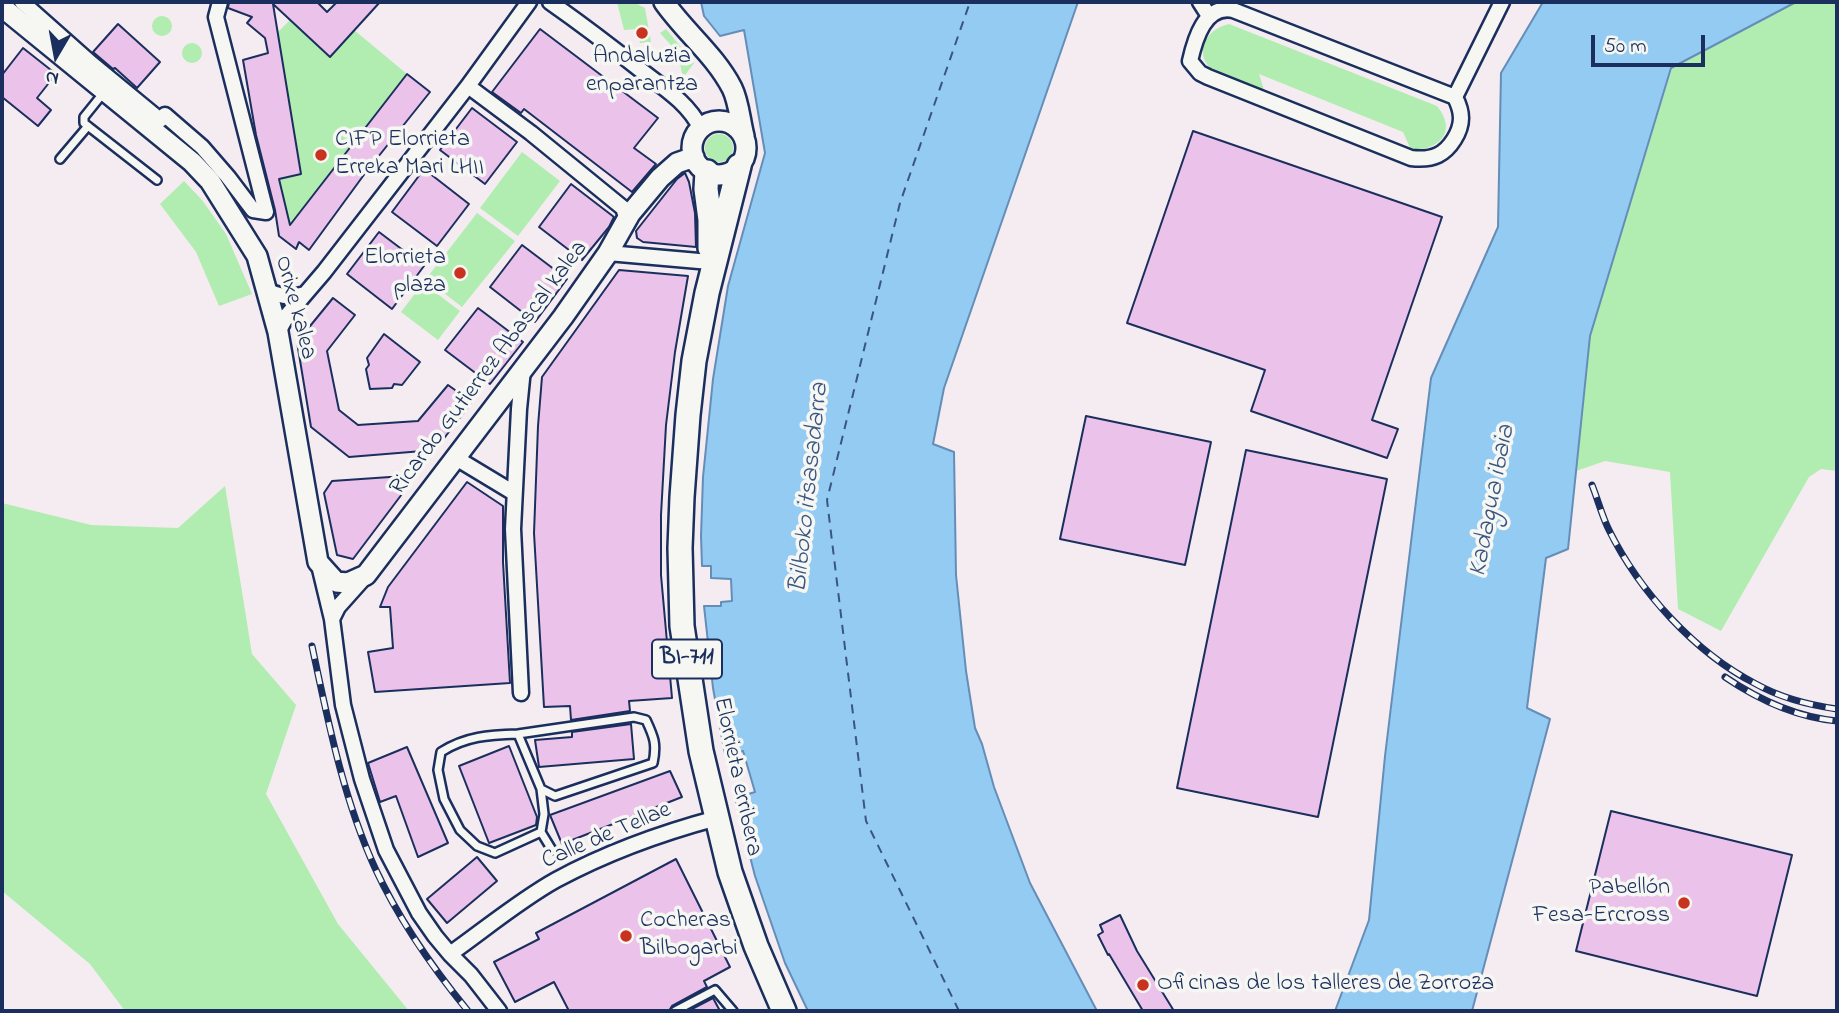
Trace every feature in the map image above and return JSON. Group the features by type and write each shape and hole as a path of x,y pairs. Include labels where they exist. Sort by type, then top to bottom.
{"main road":[{"path":"664,2 676,19 713,58 726,79 733,91 745,140 744,159 732,172 715,175 701,165 693,142 701,129 708,124 726,122 741,132 745,140"},
{"name":"Orixe kalea","path":"2,7 183,155 210,181 243,231 257,256 278,332 318,562"},
{"name":"Ricardo Gutierrez Abascal kalea","path":"366,575 562,317 608,253 627,219 660,178 677,163 701,165"},
{"name":"BI-711","path":"701,165 710,220 707,293"},
{"name":"BI-711","path":"707,293 739,166"},
{"name":"Elorrieta erribera","path":"707,293 694,361 688,415 680,548 682,626 701,751 730,872 779,1007"},
{"path":"318,562 336,582 348,583 366,575"}],"street":[{"path":"22,2 160,120 165,115 202,147 253,211 266,212 216,18 220,2"},
{"path":"278,332 288,314 324,272 468,86 529,2"},
{"path":"550,2 678,98 695,117 701,129"},
{"path":"1200,2 1209,16"},
{"path":"1455,96 1224,8 1209,16 1193,47 1191,61 1200,73 1411,158 1421,159 1438,155 1449,146 1461,125 1460,109 1455,96 1502,2"},
{"path":"468,86 531,133 622,208 627,219"},
{"path":"608,253 710,262"},
{"path":"267,291 294,298 305,294"},
{"path":"521,693 513,541 523,368"},
{"path":"498,402 510,401 515,403 519,410"},
{"path":"456,458 514,493"},
{"name":"Orixe kalea","path":"318,562 332,620 343,705 362,779 386,850 419,913 499,1011"},
{"name":"Ricardo Gutierrez Abascal kalea","path":"332,620 338,607 366,575"},
{"name":"Calle de Tellae","path":"450,954 554,881 644,841 717,818"}],"lane":[{"path":"105,90 84,117 84,122 157,180"},
{"path":"60,159 88,126"},
{"path":"541,789 555,796 653,763 656,750 654,736 646,720 634,717 518,734 476,736 441,752 438,770 444,799 460,830 477,846 495,852 541,832"},
{"path":"518,734 541,789 544,814 541,832 552,850"},
{"path":"675,1011 715,990 733,1011"}],"green space":[{"path":"617,2 633,2 645,8 651,42 640,43 637,29 624,30"},
{"path":"1796,2 1837,2 1837,471 1821,469 1809,477 1721,631 1678,609 1670,472 1605,461 1576,471 1590,336 1672,68"},
{"path":"158,16 166,16 172,26 166,36 158,36 152,30 152,22"},
{"path":"290,20 354,30 407,74 290,225 279,179 301,174 277,33"},
{"path":"1229,24 1437,106 1446,124 1442,138 1430,147 1411,150 1403,132 1259,74 1265,93 1218,74 1205,61 1204,46 1212,32"},
{"path":"666,29 694,63 683,78 678,53 660,33"},
{"path":"192,43 199,46 202,53 199,60 192,63 185,60 182,53 185,46"},
{"path":"719,134 729,138 733,148 729,158 719,162 709,158 705,148 709,138"},
{"path":"522,152 560,181 518,236 480,208"},
{"path":"184,181 202,200 226,234 252,294 219,306 196,252 160,204"},
{"path":"477,213 515,241 462,307 426,279"},
{"path":"423,283 460,311 438,340 401,312"},
{"path":"225,486 252,654 296,705 266,794 338,924 409,1011 125,1011 90,964 2,891 2,503 91,525 178,528"}],"water":[{"name":"Bilboko itsasadarra","path":"701,2 1078,2 944,388 933,444 954,452 956,575 975,728 1030,883 1097,1011 808,1011 785,963 755,876 735,798 755,792 743,751 725,755 713,688 704,606 721,606 721,602 732,601 731,579 711,578 711,566 702,566 701,536 703,477 713,379 728,286 765,153 744,30 720,36 704,16"},
{"name":"Kadagua ibaia","path":"1543,2 1796,2 1671,68 1590,336 1568,549 1546,558 1527,708 1550,719 1472,1011 1335,1011 1369,920 1385,756 1431,378 1498,227 1501,73"}],"building":[{"path":"229,2 317,2 327,12 337,2 380,2 330,57 273,4 301,174 279,179 290,225 407,74 430,92 366,172 309,250 299,242 296,249 279,236 256,135 243,60 268,53 265,38 247,23 252,17 228,8"},
{"path":"118,24 160,62 137,88 93,52"},
{"path":"540,29 658,118 634,148 656,164 632,192 524,109 521,113 492,92"},
{"path":"23,48 56,74 37,98 51,110 38,126 2,97 2,75"},
{"path":"472,108 517,142 485,184 440,150"},
{"path":"1193,131 1442,217 1372,420 1398,429 1387,458 1251,411 1265,370 1127,323"},
{"path":"424,169 469,204 437,246 392,212"},
{"path":"685,173 695,213 696,247 643,242 637,238 636,231 677,179"},
{"path":"571,184 614,217 582,260 539,227"},
{"path":"379,232 424,266 392,309 347,274"},
{"path":"522,245 567,279 535,322 490,287"},
{"path":"619,270 688,276 666,425 661,515 661,575 672,698 629,701 630,711 571,720 570,706 544,707 534,533 542,377"},
{"path":"333,298 355,315 327,351 339,410 358,425 418,421 448,385 472,402 435,450 349,457 311,427 297,342"},
{"path":"478,308 523,342 490,384 445,350"},
{"path":"384,334 420,362 402,385 370,389 367,358"},
{"path":"1086,416 1211,442 1185,565 1060,539"},
{"path":"1246,450 1387,479 1318,817 1177,788"},
{"path":"394,477 402,494 353,559 337,555 324,493 332,481"},
{"path":"467,482 503,506 503,562 510,683 375,692 368,652 393,648 390,607 380,607 388,587"},
{"path":"631,724 634,759 539,767 535,740 572,737 572,732"},
{"path":"509,746 537,817 536,825 489,843 459,766"},
{"path":"407,747 448,843 418,857 396,796 380,802 368,763"},
{"path":"670,771 682,797 562,844 550,815"},
{"name":"Pabellón Fesa-Ercross","path":"1611,811 1792,855 1757,996 1576,951"},
{"path":"477,857 497,881 447,923 427,899"},
{"name":"Cocheras Bilbogarbi","path":"676,859 730,967 704,981 707,987 672,1006 669,1011 569,1011 554,982 515,1002 494,962 539,939 536,933"},
{"name":"Oficinas de los talleres de Zorroza","path":"1120,915 1137,951 1174,1011 1143,1011 1108,955 1098,935 1103,932 1100,925"},
{"name":"Cocheras Bilbogarbi","path":"713,998 720,1011 688,1011"}],"ferry route":[{"path":"959,1011 866,821 827,500 900,203 970,2"}],"railway":[{"path":"1592,485 1621,553 1653,597 1691,638 1733,671 1766,689 1795,700 1837,709"},
{"path":"312,646 345,787 375,868 417,942 468,1011"},
{"path":"1725,677 1778,706 1807,716 1837,721"}],"place":[{"name":"Andaluzia enparantza","path":"642,33"},
{"name":"CIFP Elorrieta Erreka Mari LHII","path":"321,155"},
{"name":"Elorrieta plaza","path":"460,273"},
{"name":"Pabellón Fesa-Ercross","path":"1684,903"},
{"name":"Cocheras Bilbogarbi","path":"626,936"},
{"name":"Oficinas de los talleres de Zorroza","path":"1143,985"}]}
